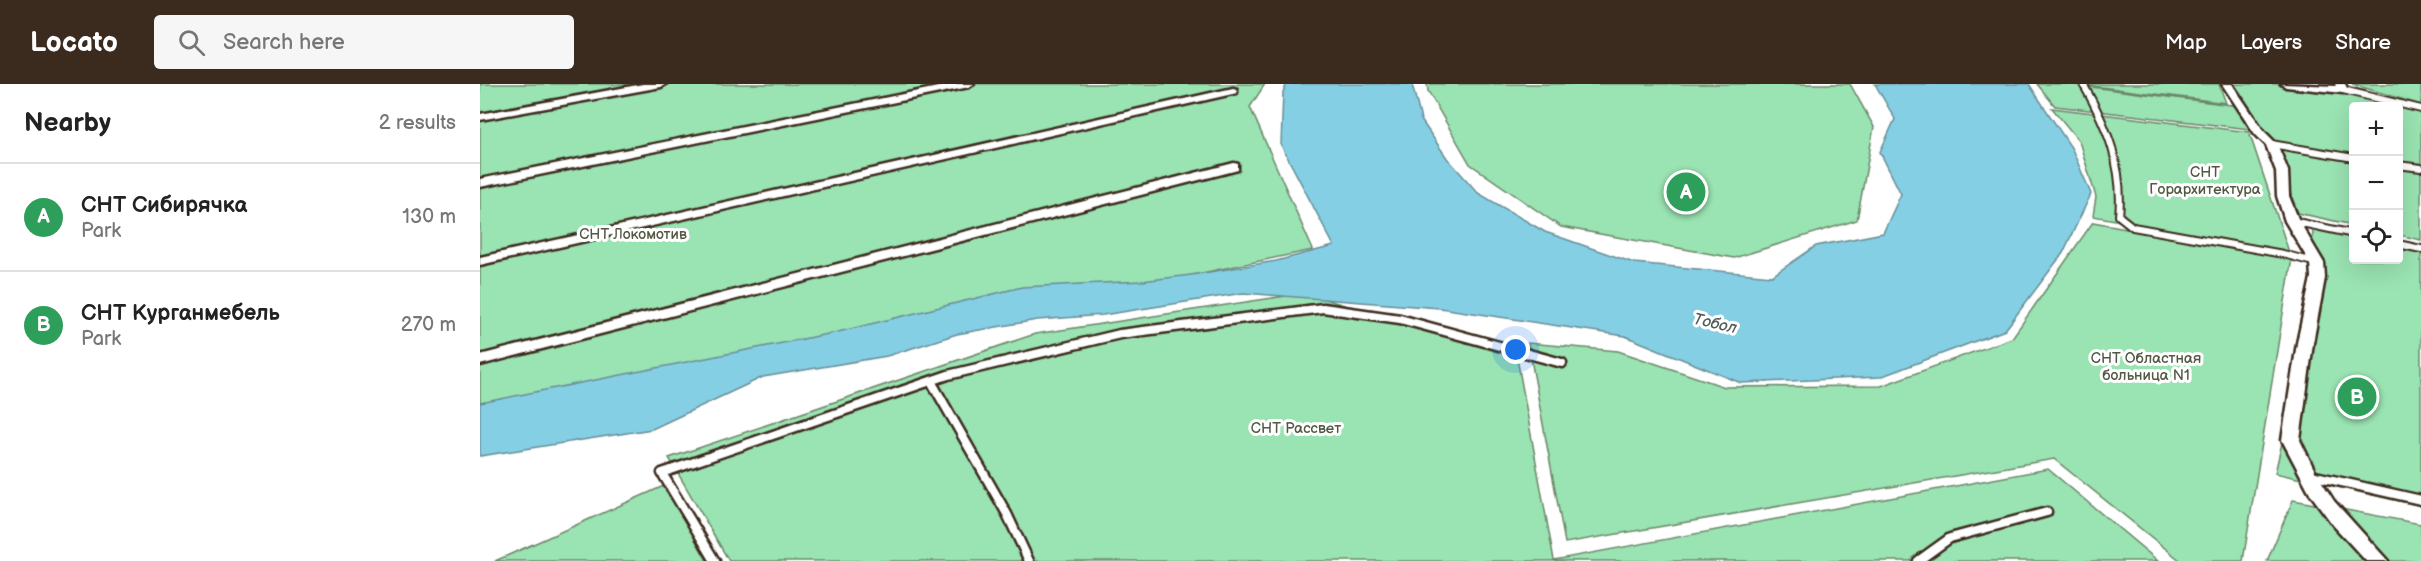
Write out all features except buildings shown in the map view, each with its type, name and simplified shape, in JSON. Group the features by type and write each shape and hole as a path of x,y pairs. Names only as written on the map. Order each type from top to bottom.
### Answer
{"street":[{"path":"480,117 661,84"},
{"path":"480,183 969,84"},
{"path":"2227,84 2259,132 2271,144 2282,171 2283,195 2292,221 2317,263 2318,278 2305,343 2291,440 2297,455 2328,508 2378,561"},
{"path":"2286,84 2341,87"},
{"path":"480,261 1233,91"},
{"path":"480,360 1234,167"}],"lane":[{"path":"2083,84 2117,156 2121,184 2119,216 2125,223 2133,227 2283,254 2317,263"},
{"path":"2341,87 2421,109"},
{"path":"2271,144 2349,157"},
{"path":"2403,166 2421,168"},
{"path":"2292,221 2349,233"},
{"path":"2403,245 2421,249"},
{"path":"716,561 663,473 960,372 1120,334 1323,308 1400,319 1562,363"},
{"path":"931,381 1007,514 1029,561"},
{"path":"2309,475 2421,500"},
{"path":"1918,561 1950,538 2047,512"}],"green space":[{"name":"СНТ Локомотив","path":"480,84 1265,84 1250,107 1313,250 704,376 480,403"},
{"path":"1427,84 1850,84 1874,127 1857,220 1734,258 1561,227 1470,164 1428,91"},
{"path":"2037,84 2068,84 2247,107 2232,84 2341,84 2421,106 2421,240 2403,236 2403,102 2349,102 2349,224 2298,213 2266,131 2055,106"},
{"path":"2077,84 2219,84 2226,103"},
{"path":"2352,84 2421,84 2421,105"},
{"name":"СНТ Горархитектура","path":"2052,108 2249,132 2289,252 2093,216 2096,197 2079,141"},
{"name":"СНТ Областная больница N1","path":"2093,222 2292,258 2243,561 2181,561 2054,459 1565,543 1528,343 1618,351 1725,387 1881,386 2012,338"},
{"path":"2313,227 2349,235 2349,264 2403,264 2403,247 2421,251 2421,506 2275,473 2310,321"},
{"name":"СНТ Рассвет","path":"1305,293 1517,358 1554,560 2048,469 2158,561 729,561 669,458 1035,334"},
{"path":"666,485 707,561 495,561"},
{"path":"2293,500 2421,524 2421,561 2267,561"}],"water":[{"name":"Тобол","path":"1287,84 1412,84 1421,120 1447,158 1478,193 1545,232 1634,263 1772,276 1816,246 1883,233 1901,194 1880,152 1895,119 1875,84 2029,84 2072,149 2091,194 2063,253 2005,330 1880,377 1741,383 1625,336 1440,308 1243,293 1103,315 1037,320 957,334 887,356 763,377 652,429 480,456 480,403 838,332 1022,287 1142,281 1191,275 1276,261 1334,246 1281,145 1283,92"}],"place":[{"name":"СНТ Сибирячка","path":"1686,192"},
{"name":"СНТ Курганмебель","path":"2357,397"}]}
